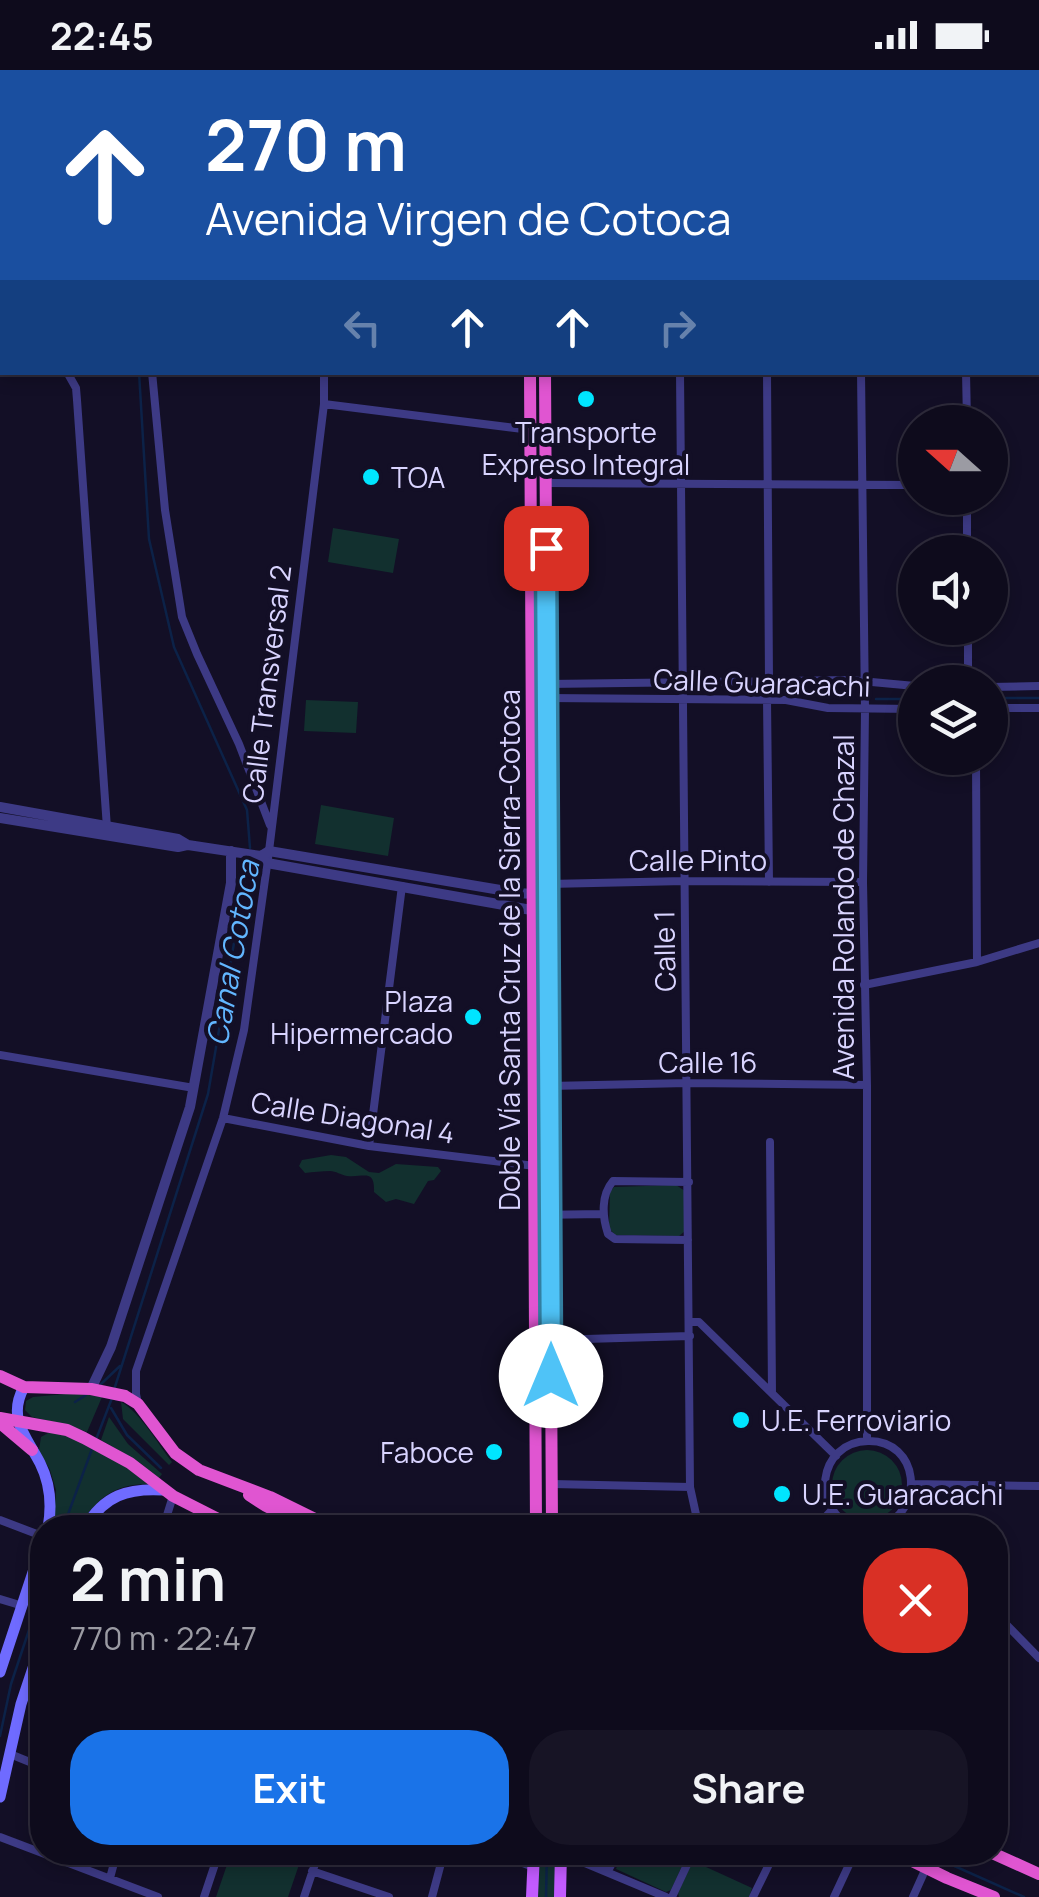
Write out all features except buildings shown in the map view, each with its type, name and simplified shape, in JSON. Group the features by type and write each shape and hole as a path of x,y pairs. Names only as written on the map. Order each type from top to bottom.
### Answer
{"highway":[{"name":"Doble Vía Santa Cruz de la Sierra-Cotoca","path":"530,375 541,889 534,1166 536,1515"},
{"name":"Doble Vía Santa Cruz de la Sierra-Cotoca","path":"541,889 547,691 545,375"},
{"name":"Doble Vía Santa Cruz de la Sierra-Cotoca","path":"541,911 549,1086 552,1515"},
{"path":"0,1376 24,1387 98,1390 132,1400 175,1452 199,1470 306,1515"},
{"path":"0,1420 67,1430 130,1462 168,1493 214,1515"},
{"path":"0,1420 32,1450"},
{"path":"234,1485 284,1515"},
{"path":"1008,1860 1038,1873"},
{"path":"920,1865 994,1897"}],"main road":[{"path":"24,1387 16,1408 18,1420 50,1492 49,1515"},
{"path":"95,1515 120,1494 141,1489 168,1493"},
{"path":"1,1668 30,1584"},
{"path":"0,1796 4,1752 30,1678"},
{"path":"532,1897 534,1865"},
{"path":"560,1897 561,1865"}],"street":[{"path":"69,375 76,388 107,832"},
{"path":"152,375 165,510 182,617 234,732 271,829"},
{"name":"Calle Transversal 2","path":"132,1400 136,1394 136,1371 223,1118 244,1030 324,404 324,375"},
{"name":"Calle 1","path":"680,375 690,1486 696,1515"},
{"path":"768,375 769,681"},
{"name":"Avenida Rolando de Chazal","path":"861,375 867,1441"},
{"path":"966,375 966,405"},
{"path":"324,404 530,430"},
{"path":"546,483 898,485"},
{"name":"Calle Guaracachi","path":"547,691 684,682 898,685"},
{"path":"1008,687 1039,686"},
{"name":"Calle Guaracachi","path":"547,691 684,699 767,699 828,708 898,709"},
{"path":"767,699 768,882"},
{"path":"1008,708 1039,708"},
{"path":"976,775 977,962"},
{"path":"0,808 30,819"},
{"path":"0,818 178,839 188,845 264,856 541,889"},
{"path":"98,1390 190,1107 236,852"},
{"path":"264,856 541,911"},
{"name":"Calle Pinto","path":"541,889 686,881 863,882"},
{"path":"369,1146 402,886"},
{"path":"864,985 977,962 1039,942"},
{"path":"0,1055 194,1088"},
{"name":"Calle 16","path":"549,1086 867,1085"},
{"name":"Calle Diagonal 4","path":"223,1118 369,1146 534,1166"},
{"path":"770,1142 772,1393"},
{"path":"688,1240 615,1239 608,1234 603,1214 608,1185 613,1181 689,1182"},
{"path":"535,1215 603,1214"},
{"path":"690,1322 698,1322 836,1456"},
{"path":"551,1340 690,1336"},
{"path":"836,1515 826,1496 828,1468 836,1456 855,1443 867,1441 878,1442 906,1462 912,1484 900,1515"},
{"path":"552,1484 690,1486"},
{"path":"912,1484 1039,1486"},
{"path":"165,1515 168,1493"},
{"path":"827,1515 832,1510"},
{"path":"0,1520 30,1531"},
{"path":"0,1600 23,1606"},
{"path":"1008,1627 1039,1658"},
{"path":"4,1752 30,1762"},
{"path":"0,1837 30,1848"},
{"path":"73,1865 158,1897"},
{"path":"110,1878 114,1865"},
{"path":"204,1897 215,1865"},
{"path":"304,1897 314,1865"},
{"path":"432,1897 441,1865"},
{"path":"592,1865 669,1897 686,1865"},
{"path":"608,1871 611,1865"},
{"path":"753,1897 768,1865"},
{"path":"834,1897 849,1865"},
{"path":"913,1897 926,1868"},
{"path":"312,1871 389,1897"}],"green space":[{"path":"333,528 399,539 393,573 328,562"},
{"path":"306,700 358,702 356,733 304,731"},
{"path":"321,805 394,818 388,856 315,844"},
{"path":"331,1155 346,1157 369,1172 379,1173 396,1164 438,1167 441,1171 428,1181 414,1204 396,1199 386,1202 374,1192 370,1177 330,1171 305,1173 299,1166 302,1160"},
{"path":"676,1185 685,1191 685,1231 679,1236 615,1235 609,1228 610,1192 614,1187"},
{"path":"76,1393 102,1397 87,1432 32,1417 25,1410 26,1401 33,1397"},
{"path":"121,1402 148,1429 172,1462 169,1465 123,1419"},
{"path":"109,1417 128,1444 162,1474 159,1478 101,1440"},
{"path":"58,1432 111,1456 148,1484 115,1490 87,1515 54,1515 56,1490 39,1450 41,1437"},
{"path":"854,1453 880,1453 899,1472 899,1498 883,1515 851,1515 835,1498 835,1472"},
{"path":"227,1865 299,1865 288,1897 216,1897"},
{"path":"538,1865 556,1865 556,1897 538,1897"},
{"path":"618,1865 682,1866 671,1890 666,1892 616,1869"},
{"path":"691,1865 702,1865 752,1888 749,1897 679,1897"}],"waterway":[{"name":"Canal Cotoca","path":"139,375 149,539 174,647 247,810 250,848"},
{"path":"1008,698 1039,698"},
{"path":"876,699 898,699"},
{"name":"Canal Cotoca","path":"114,1390 208,1094 249,856"},
{"path":"101,1384 120,1366"},
{"path":"75,1402 86,1395"},
{"name":"Canal Cotoca","path":"97,1437 112,1398"},
{"path":"111,1408 127,1435 161,1468"},
{"name":"Canal Cotoca","path":"68,1515 92,1449"},
{"name":"Canal Cotoca","path":"0,1736 11,1684 30,1627"},
{"path":"546,1897 547,1865"},
{"path":"952,1865 1024,1897"}],"place":[{"name":"Transporte Expreso Integral","path":"586,399"},
{"name":"TOA","path":"371,477"},
{"name":"Plaza Hipermercado","path":"473,1017"},
{"name":"U.E. Ferroviario","path":"741,1420"},
{"name":"Faboce","path":"494,1452"},
{"name":"U.E. Guaracachi","path":"782,1494"}],"route":[{"path":"546,548 551,1376"}]}
